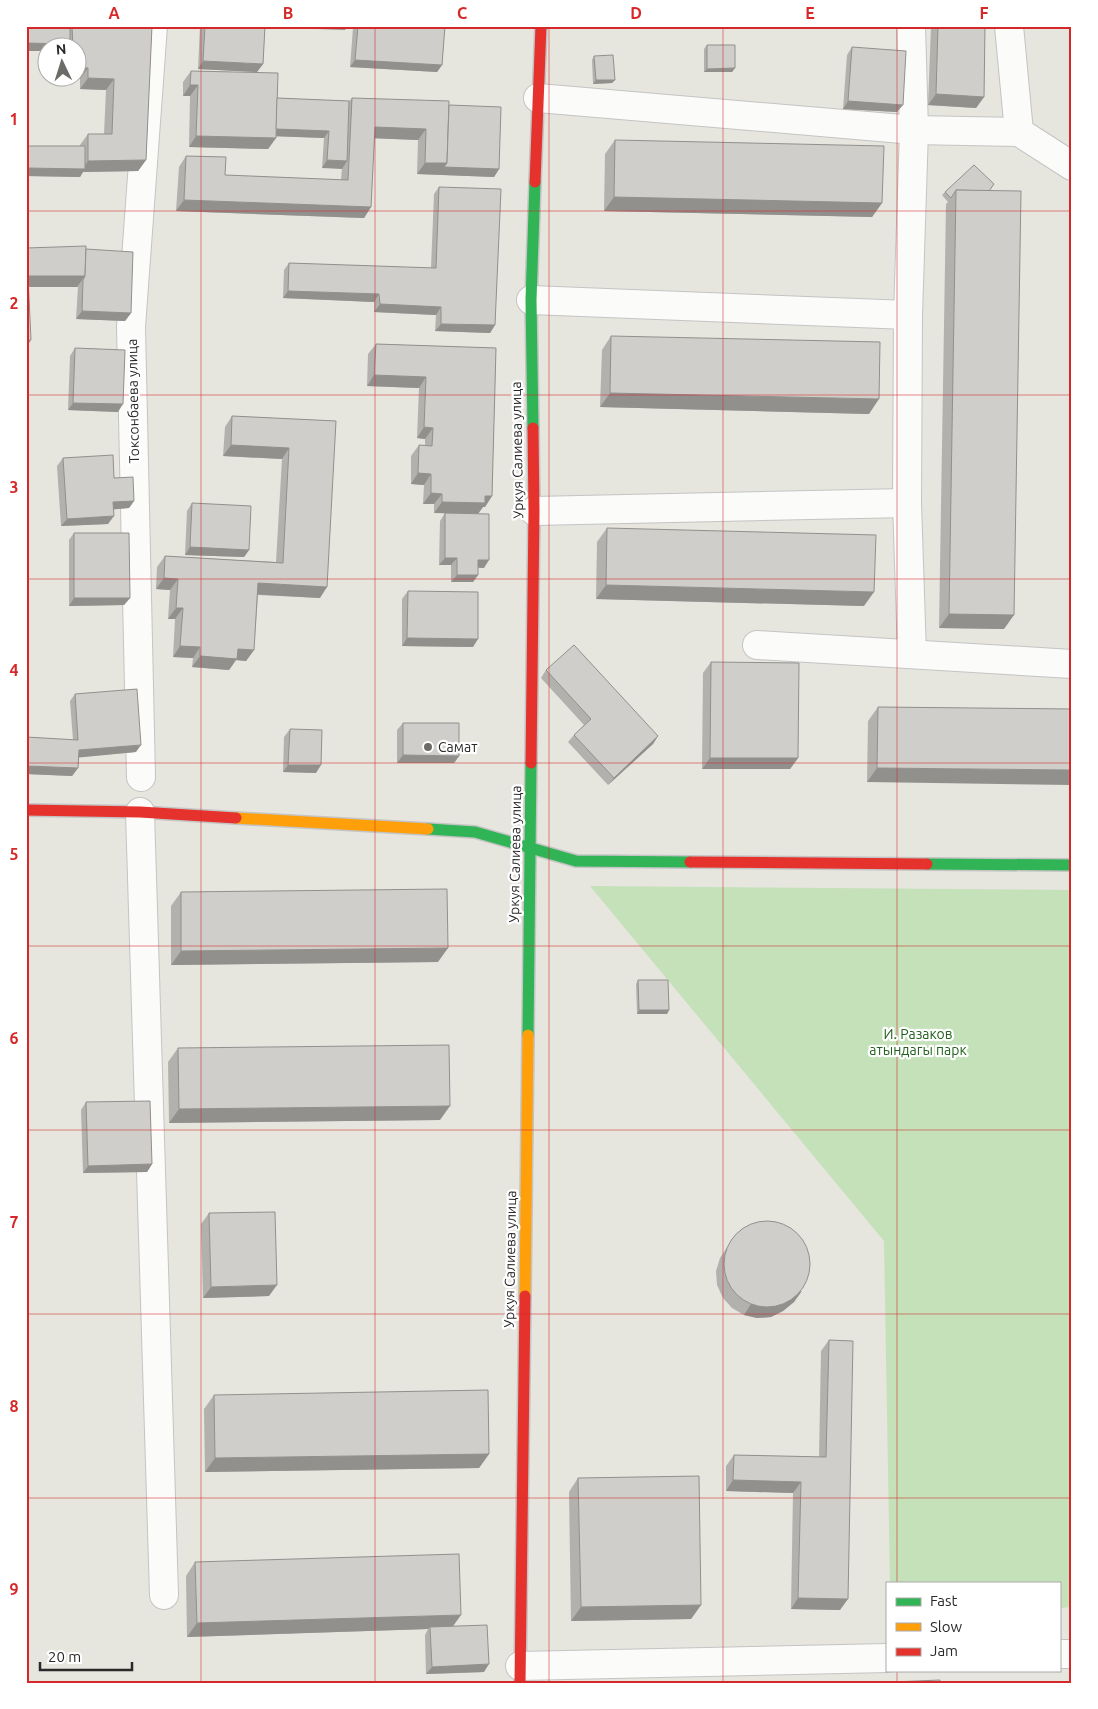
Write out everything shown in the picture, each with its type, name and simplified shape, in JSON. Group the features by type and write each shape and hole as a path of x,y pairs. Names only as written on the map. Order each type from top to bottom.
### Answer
{"street":[{"name":"Токсонбаева улица","path":"141,777 131,326 153,26"},
{"name":"Уркуя Салиева улица","path":"520,1674 534,511 531,300 541,26"},
{"path":"911,26 914,130 908,315 907,503 912,654"},
{"path":"1009,26 1019,132"},
{"path":"538,98 914,130 1019,132 1072,166"},
{"path":"531,300 908,315"},
{"path":"534,511 907,503"},
{"path":"757,645 1072,664"},
{"path":"26,810 140,812 476,832 530,850 576,861 1072,865"},
{"path":"140,812 164,1595"},
{"path":"520,1674 886,1658"}],"green space":[{"name":"И. Разаков атындагы парк","path":"590,886 1072,890 1072,1607 1060,1608 1060,1582 890,1582 884,1241"}],"building":[{"path":"26,26 70,26 70,38 38,38 38,43 26,43"},
{"path":"72,26 152,26 146,160 88,161 88,134 112,134 114,79 88,78 88,38 73,38"},
{"path":"205,26 265,26 263,64 203,61"},
{"path":"358,26 445,26 442,65 355,60"},
{"path":"938,26 985,26 984,97 936,94"},
{"path":"707,45 735,45 735,68 707,69"},
{"path":"852,47 906,51 903,105 848,101"},
{"path":"613,55 615,80 596,80 594,56"},
{"path":"191,71 278,73 276,138 196,136 198,85 190,85"},
{"path":"277,98 349,101 347,161 327,160 329,131 276,129"},
{"path":"352,98 449,101 447,163 425,163 426,129 375,127 371,207 184,200 186,156 226,157 225,175 348,180"},
{"path":"449,105 501,107 499,169 444,167 447,163"},
{"path":"615,140 884,146 882,203 614,197"},
{"path":"26,146 85,146 85,169 26,168"},
{"path":"974,165 994,184 989,191 956,190 951,198 945,192"},
{"path":"439,187 501,189 495,325 441,324 441,307 380,304 379,294 288,291 289,263 436,268"},
{"path":"956,190 1021,191 1014,615 949,614"},
{"path":"86,246 85,276 28,276 31,340 26,341 26,248"},
{"path":"86,249 133,252 131,313 82,311"},
{"path":"611,336 880,342 879,399 610,393"},
{"path":"376,344 496,348 492,496 485,496 485,503 442,502 442,494 431,493 431,474 418,473 419,445 432,446 433,428 424,427 426,377 374,375"},
{"path":"75,348 125,350 123,404 73,403"},
{"path":"232,416 336,421 327,587 258,583 254,650 238,649 237,659 200,656 200,647 180,646 183,608 176,608 178,579 164,578 165,556 283,563 289,448 231,445"},
{"path":"113,455 114,478 133,477 134,501 113,502 114,516 67,519 63,458"},
{"path":"192,503 251,506 249,550 190,547"},
{"path":"445,513 489,514 489,560 478,560 478,575 457,575 457,558 445,558"},
{"path":"607,528 876,535 874,592 606,585"},
{"path":"74,533 129,533 130,598 74,598"},
{"path":"408,591 478,592 478,639 407,638"},
{"path":"574,645 658,736 614,778 574,735 591,719 546,670"},
{"path":"711,662 799,663 798,758 710,758"},
{"path":"137,689 141,745 79,750 78,768 26,766 26,737 78,740 75,694"},
{"path":"878,707 1072,709 1072,770 877,768"},
{"path":"403,723 459,723 459,756 403,755"},
{"path":"290,729 322,730 321,765 288,765"},
{"path":"447,889 448,948 181,951 181,892"},
{"path":"26,912 28,912 26,969"},
{"path":"638,980 668,980 669,1010 639,1010"},
{"path":"449,1045 450,1106 179,1109 178,1048"},
{"path":"150,1101 152,1164 88,1166 86,1102"},
{"path":"275,1212 277,1285 211,1287 209,1213"},
{"path":"767,1221 783,1224 791,1228 803,1240 807,1248 810,1264 807,1280 803,1288 791,1300 783,1304 767,1307 751,1304 743,1300 731,1288 727,1280 724,1264 727,1248 731,1240 743,1228 751,1224"},
{"path":"829,1340 853,1341 848,1599 798,1598 801,1482 733,1480 734,1455 826,1457"},
{"path":"488,1390 489,1454 215,1458 214,1395"},
{"path":"699,1476 701,1605 581,1607 578,1478"},
{"path":"459,1554 461,1615 197,1623 195,1562"},
{"path":"487,1625 489,1664 432,1667 430,1627"},
{"path":"940,1680 940,1683 892,1683 892,1682"}],"traffic: fast":[{"path":"533,428 531,300 535,182"},
{"path":"528,1035 531,763"},
{"path":"428,829 475,832 576,861 690,862"},
{"path":"927,864 1072,865"}],"traffic: slow":[{"path":"236,818 428,829"},
{"path":"525,1296 528,1035"}],"traffic: jam":[{"path":"535,182 541,26"},
{"path":"531,763 533,428"},
{"path":"26,810 140,812 236,818"},
{"path":"690,862 927,864"},
{"path":"520,1683 525,1296"}],"place":[{"name":"Самат","path":"428,747"}]}
